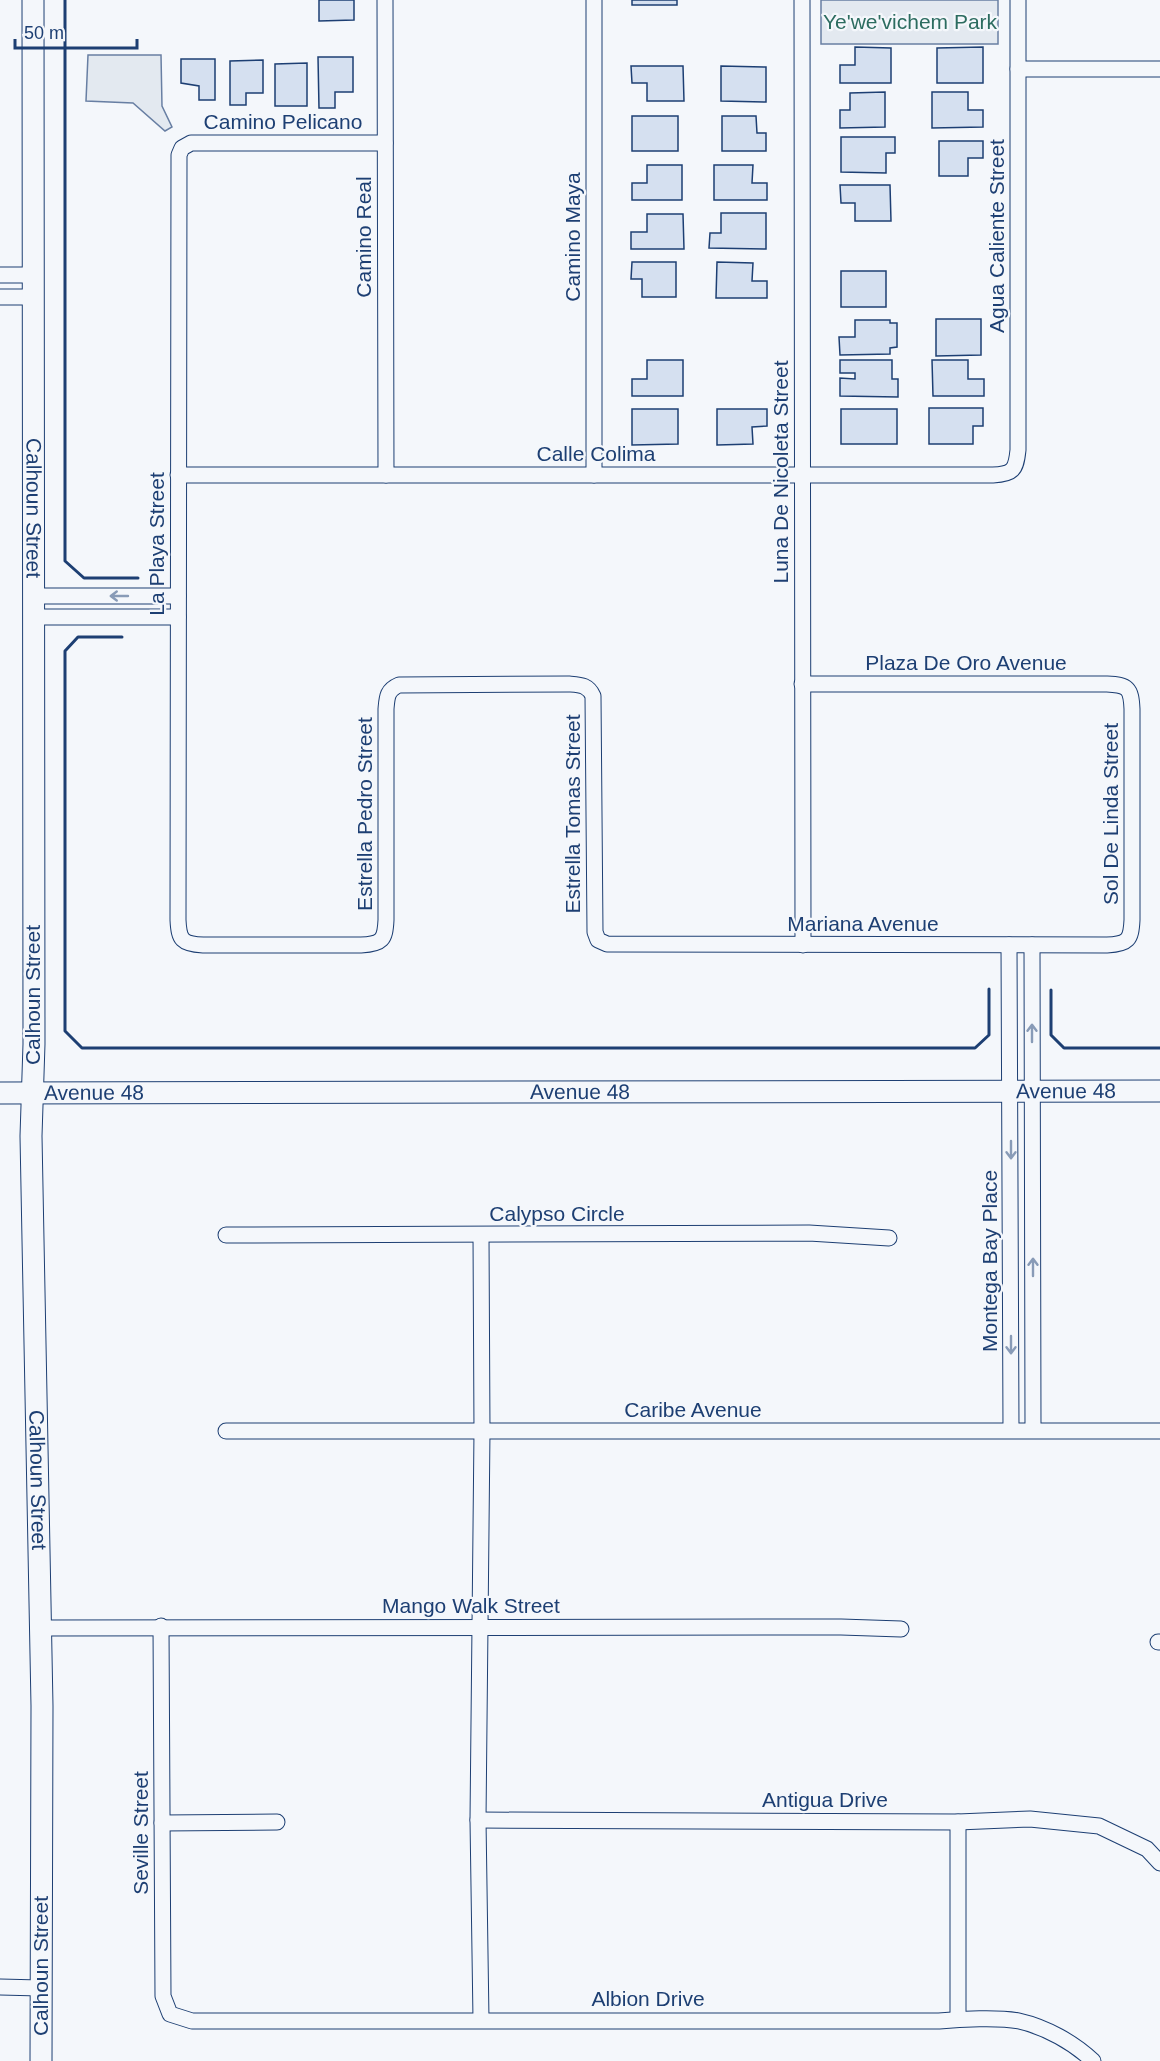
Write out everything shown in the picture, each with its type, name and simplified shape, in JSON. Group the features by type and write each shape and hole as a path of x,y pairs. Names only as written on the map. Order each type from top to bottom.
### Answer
{"street":[{"name":"Calhoun Street","path":"33,0 31,1147 40,1628 41,2061"},
{"name":"Camino Real","path":"385,0 386,475"},
{"name":"Camino Maya","path":"594,0 594,475"},
{"name":"Luna De Nicoleta Street","path":"802,0 803,945"},
{"name":"Agua Caliente Street","path":"1013,470 1017,462 1017,0"},
{"path":"1017,69 1160,69"},
{"name":"Camino Pelicano","path":"182,148 190,144 202,143 385,143"},
{"name":"La Playa Street","path":"182,148 178,155 178,932 182,940 190,944 202,945 361,945 373,944 382,940"},
{"path":"0,275 33,275"},
{"path":"0,297 33,297"},
{"name":"Calle Colima","path":"178,475 993,475 1005,474 1013,470"},
{"path":"33,607 178,596"},
{"path":"33,607 178,617"},
{"name":"Estrella Tomas Street","path":"390,689 399,684 581,684 589,689 593,696 594,709 594,932 598,940"},
{"name":"Plaza De Oro Avenue","path":"802,684 1119,684 1128,688"},
{"name":"Sol De Linda Street","path":"1128,688 1132,696 1132,920 1128,940"},
{"name":"Estrella Pedro Street","path":"382,940 386,920 386,709 390,689"},
{"name":"Mariana Avenue","path":"598,940 607,944 619,945 1032,945 1119,944 1128,940"},
{"name":"Montega Bay Place","path":"1009,945 1011,1430"},
{"name":"Montega Bay Place","path":"1032,945 1033,1430"},
{"name":"Avenue 48","path":"0,1093 1160,1091"},
{"name":"Calypso Circle","path":"226,1235 809,1233 889,1238"},
{"path":"481,1235 482,1431 478,1820 481,2020"},
{"name":"Caribe Avenue","path":"226,1431 1160,1431"},
{"name":"Mango Walk Street","path":"40,1628 161,1626 901,1629"},
{"name":"Seville Street","path":"161,1626 163,1996 170,2014 192,2021"},
{"name":"Antigua Drive","path":"478,1820 958,1822 1030,1819 1099,1826 1147,1850 1160,1863"},
{"path":"162,1823 277,1822"},
{"path":"958,1822 958,2019"},
{"path":"0,1987 40,1988"},
{"name":"Albion Drive","path":"192,2021 939,2021 958,2019 1019,2021 1056,2034 1080,2048 1093,2061"}],"green space":[{"name":"Ye'we'vichem Park","path":"821,0 998,0 998,44 821,44"},
{"path":"88,55 161,55 162,106 172,127 165,131 133,103 86,101"}],"building":[{"path":"319,0 354,0 354,20 319,21"},
{"path":"632,0 677,0 677,5 632,5"},
{"path":"855,47 891,48 891,83 840,83 840,65 855,65"},
{"path":"983,47 983,83 937,83 937,48"},
{"path":"318,57 353,57 353,92 335,92 335,108 319,108"},
{"path":"181,59 215,59 215,100 199,100 199,86 181,83"},
{"path":"263,60 263,93 246,93 246,105 230,105 230,61"},
{"path":"307,63 307,106 275,106 275,64"},
{"path":"631,66 683,66 684,101 647,101 647,83 632,83"},
{"path":"721,66 766,67 766,102 721,101"},
{"path":"885,92 885,127 840,128 840,110 850,110 850,93"},
{"path":"932,92 968,92 968,110 983,110 983,127 932,128"},
{"path":"632,116 678,116 678,151 632,151"},
{"path":"722,116 756,116 757,133 766,133 766,151 722,151"},
{"path":"841,137 895,137 895,153 886,153 886,173 841,172"},
{"path":"939,141 983,141 983,158 968,158 968,176 939,176"},
{"path":"647,165 682,165 682,200 632,200 632,183 647,183"},
{"path":"714,165 753,165 752,183 767,183 767,200 714,200"},
{"path":"840,185 890,185 891,221 855,221 855,203 841,203"},
{"path":"721,213 766,213 766,249 709,248 710,233 721,233"},
{"path":"647,214 683,214 684,249 631,249 631,232 647,232"},
{"path":"632,262 676,262 676,297 642,297 642,279 631,279"},
{"path":"717,262 753,263 752,281 767,281 767,298 716,298"},
{"path":"841,271 886,271 886,307 841,307"},
{"path":"936,319 981,319 981,355 936,356"},
{"path":"855,320 890,320 890,323 897,323 897,347 890,348 890,354 840,355 839,337 855,337"},
{"path":"647,360 683,360 683,396 632,396 632,379 647,379"},
{"path":"840,360 892,360 892,379 898,379 898,397 840,396 840,378 855,379 855,373 840,373"},
{"path":"932,360 968,360 968,379 984,379 984,396 933,396"},
{"path":"929,408 983,408 983,426 973,426 973,444 929,444"},
{"path":"632,409 678,409 678,444 632,445"},
{"path":"717,409 767,409 767,426 752,427 753,444 717,445"},
{"path":"841,409 897,409 897,444 841,444"}],"wall":[{"path":"65,0 65,561 84,578 138,578"},
{"path":"122,637 78,637 65,651 65,1031 82,1048 975,1048 989,1035 989,989"},
{"path":"1051,990 1051,1035 1064,1048 1160,1048"}]}
